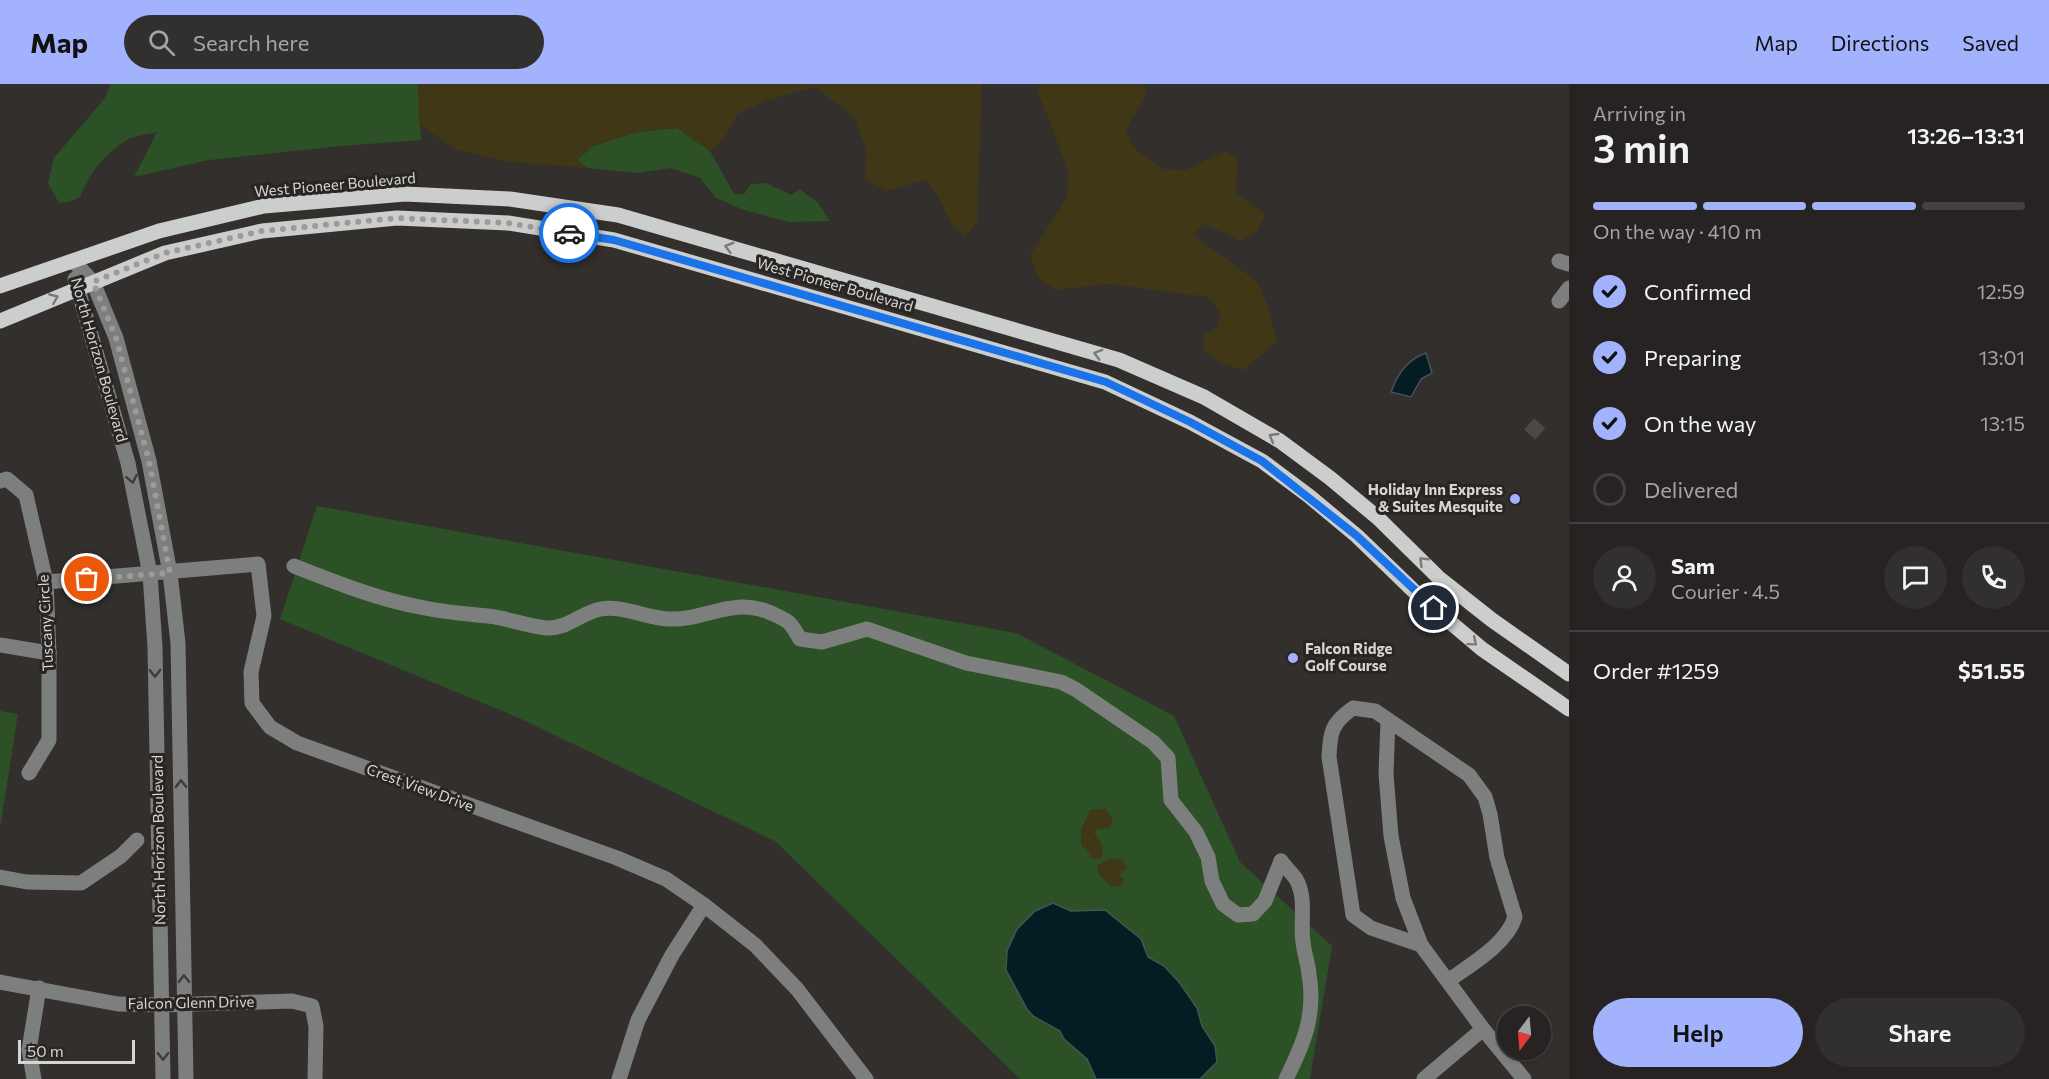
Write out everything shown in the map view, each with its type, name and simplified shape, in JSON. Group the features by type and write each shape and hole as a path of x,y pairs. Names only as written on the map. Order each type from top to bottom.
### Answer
{"main road":[{"name":"West Pioneer Boulevard","path":"0,286 159,231 264,206 405,194 510,199 618,215 1119,360 1204,397 1280,441 1330,478 1378,518 1440,579 1492,621 1569,674"},
{"name":"West Pioneer Boulevard","path":"0,321 165,253 262,231 397,218 508,223 614,240 1106,382 1190,422 1262,461 1357,536 1418,595 1482,649 1569,709"}],"street":[{"name":"North Horizon Boulevard","path":"73,261 93,282 116,338 149,461 170,573 178,643 186,1079"},
{"name":"North Horizon Boulevard","path":"73,261 77,289 128,463 150,574 155,647 163,1079"},
{"path":"1560,301 1569,288"},
{"name":"Tuscany Circle","path":"3,480 26,495 46,582 49,740 29,773"},
{"name":"Crest View Drive","path":"46,582 258,564 264,616 251,672 252,704 270,727 297,743 617,858 666,879 704,904 756,945 797,988 866,1079"},
{"path":"294,566 338,583 412,606 511,620 542,627 555,628 566,625 598,609 610,607 650,617 671,619 686,618 733,607 758,607 789,620 800,639 822,642 867,629 966,663 1060,682 1075,689 1153,742 1168,758 1172,800 1196,832 1208,857 1212,881 1222,904 1238,915 1253,914 1265,901 1281,861 1296,880 1302,905 1302,940 1310,974 1312,999 1303,1044 1286,1079"},
{"path":"0,645 49,653"},
{"path":"1421,945 1371,928 1353,915 1329,757 1330,734 1339,718 1353,708 1375,711 1469,775 1485,797 1497,858 1515,917 1503,939 1448,981"},
{"path":"1388,720 1386,774 1391,836 1403,898 1421,945 1483,1029 1524,1079"},
{"path":"0,877 27,882 81,883 122,856 136,840"},
{"path":"619,1079 638,1020 672,955 704,904"},
{"name":"Falcon Glenn Drive","path":"0,982 118,1004 292,1001 312,1006 315,1026 315,1079"},
{"path":"34,1079 29,1050 39,988"},
{"path":"1424,1079 1483,1029"}],"green space":[{"path":"111,84 418,84 421,140 209,160 134,177 157,132 135,136 120,144 99,164 80,197 59,203 48,183 54,158 105,98"},
{"path":"677,128 710,151 734,194 744,194 751,184 766,183 791,195 800,189 818,203 830,221 789,222 744,210 716,198 700,178 671,168 637,173 588,168 577,160 593,146 637,132"},
{"path":"317,506 1016,633 1174,716 1240,862 1332,946 1310,1079 1020,1079 775,841 519,718 280,619"},
{"path":"0,711 18,714 0,828"}],"sand":[{"path":"418,84 982,84 977,222 965,237 952,226 938,196 926,180 887,191 865,179 866,150 854,117 815,87 769,100 737,114 724,139 710,151 677,128 637,132 593,146 577,160 588,168 508,162 454,149 419,124"},
{"path":"1040,84 1144,84 1147,91 1126,130 1134,148 1163,169 1185,170 1225,152 1238,158 1236,194 1266,214 1257,232 1241,241 1204,224 1193,235 1258,282 1268,307 1277,341 1244,370 1220,363 1204,352 1203,336 1218,326 1220,312 1208,297 1107,284 1055,290 1038,278 1030,255 1066,199 1069,173 1037,89"},
{"path":"1105,808 1113,819 1110,828 1094,832 1102,844 1103,851 1101,858 1094,859 1081,845 1081,830 1090,810"},
{"path":"1110,858 1121,860 1127,866 1126,870 1119,874 1124,880 1123,884 1115,887 1109,885 1099,875 1097,866"}],"water":[{"path":"1426,353 1432,373 1421,379 1411,397 1391,392 1404,368 1414,359"},
{"path":"1053,903 1071,911 1105,910 1141,939 1148,957 1164,966 1179,982 1197,1008 1202,1026 1215,1046 1217,1062 1200,1079 1096,1079 1087,1059 1064,1039 1060,1031 1033,1016 1027,1009 1006,970 1007,951 1017,929 1035,911"}],"tunnel":[{"path":"1529,424 1545,438"}],"way so far":[{"path":"87,579 170,573 149,461 116,338 93,282 165,253 262,231 397,218 508,223 569,233"}],"place":[{"name":"Holiday Inn Express & Suites Mesquite","path":"1515,499"},
{"name":"Falcon Ridge Golf Course","path":"1293,658"}],"route":[{"path":"569,233 614,240 1106,382 1190,422 1262,461 1357,536 1434,608"}]}
